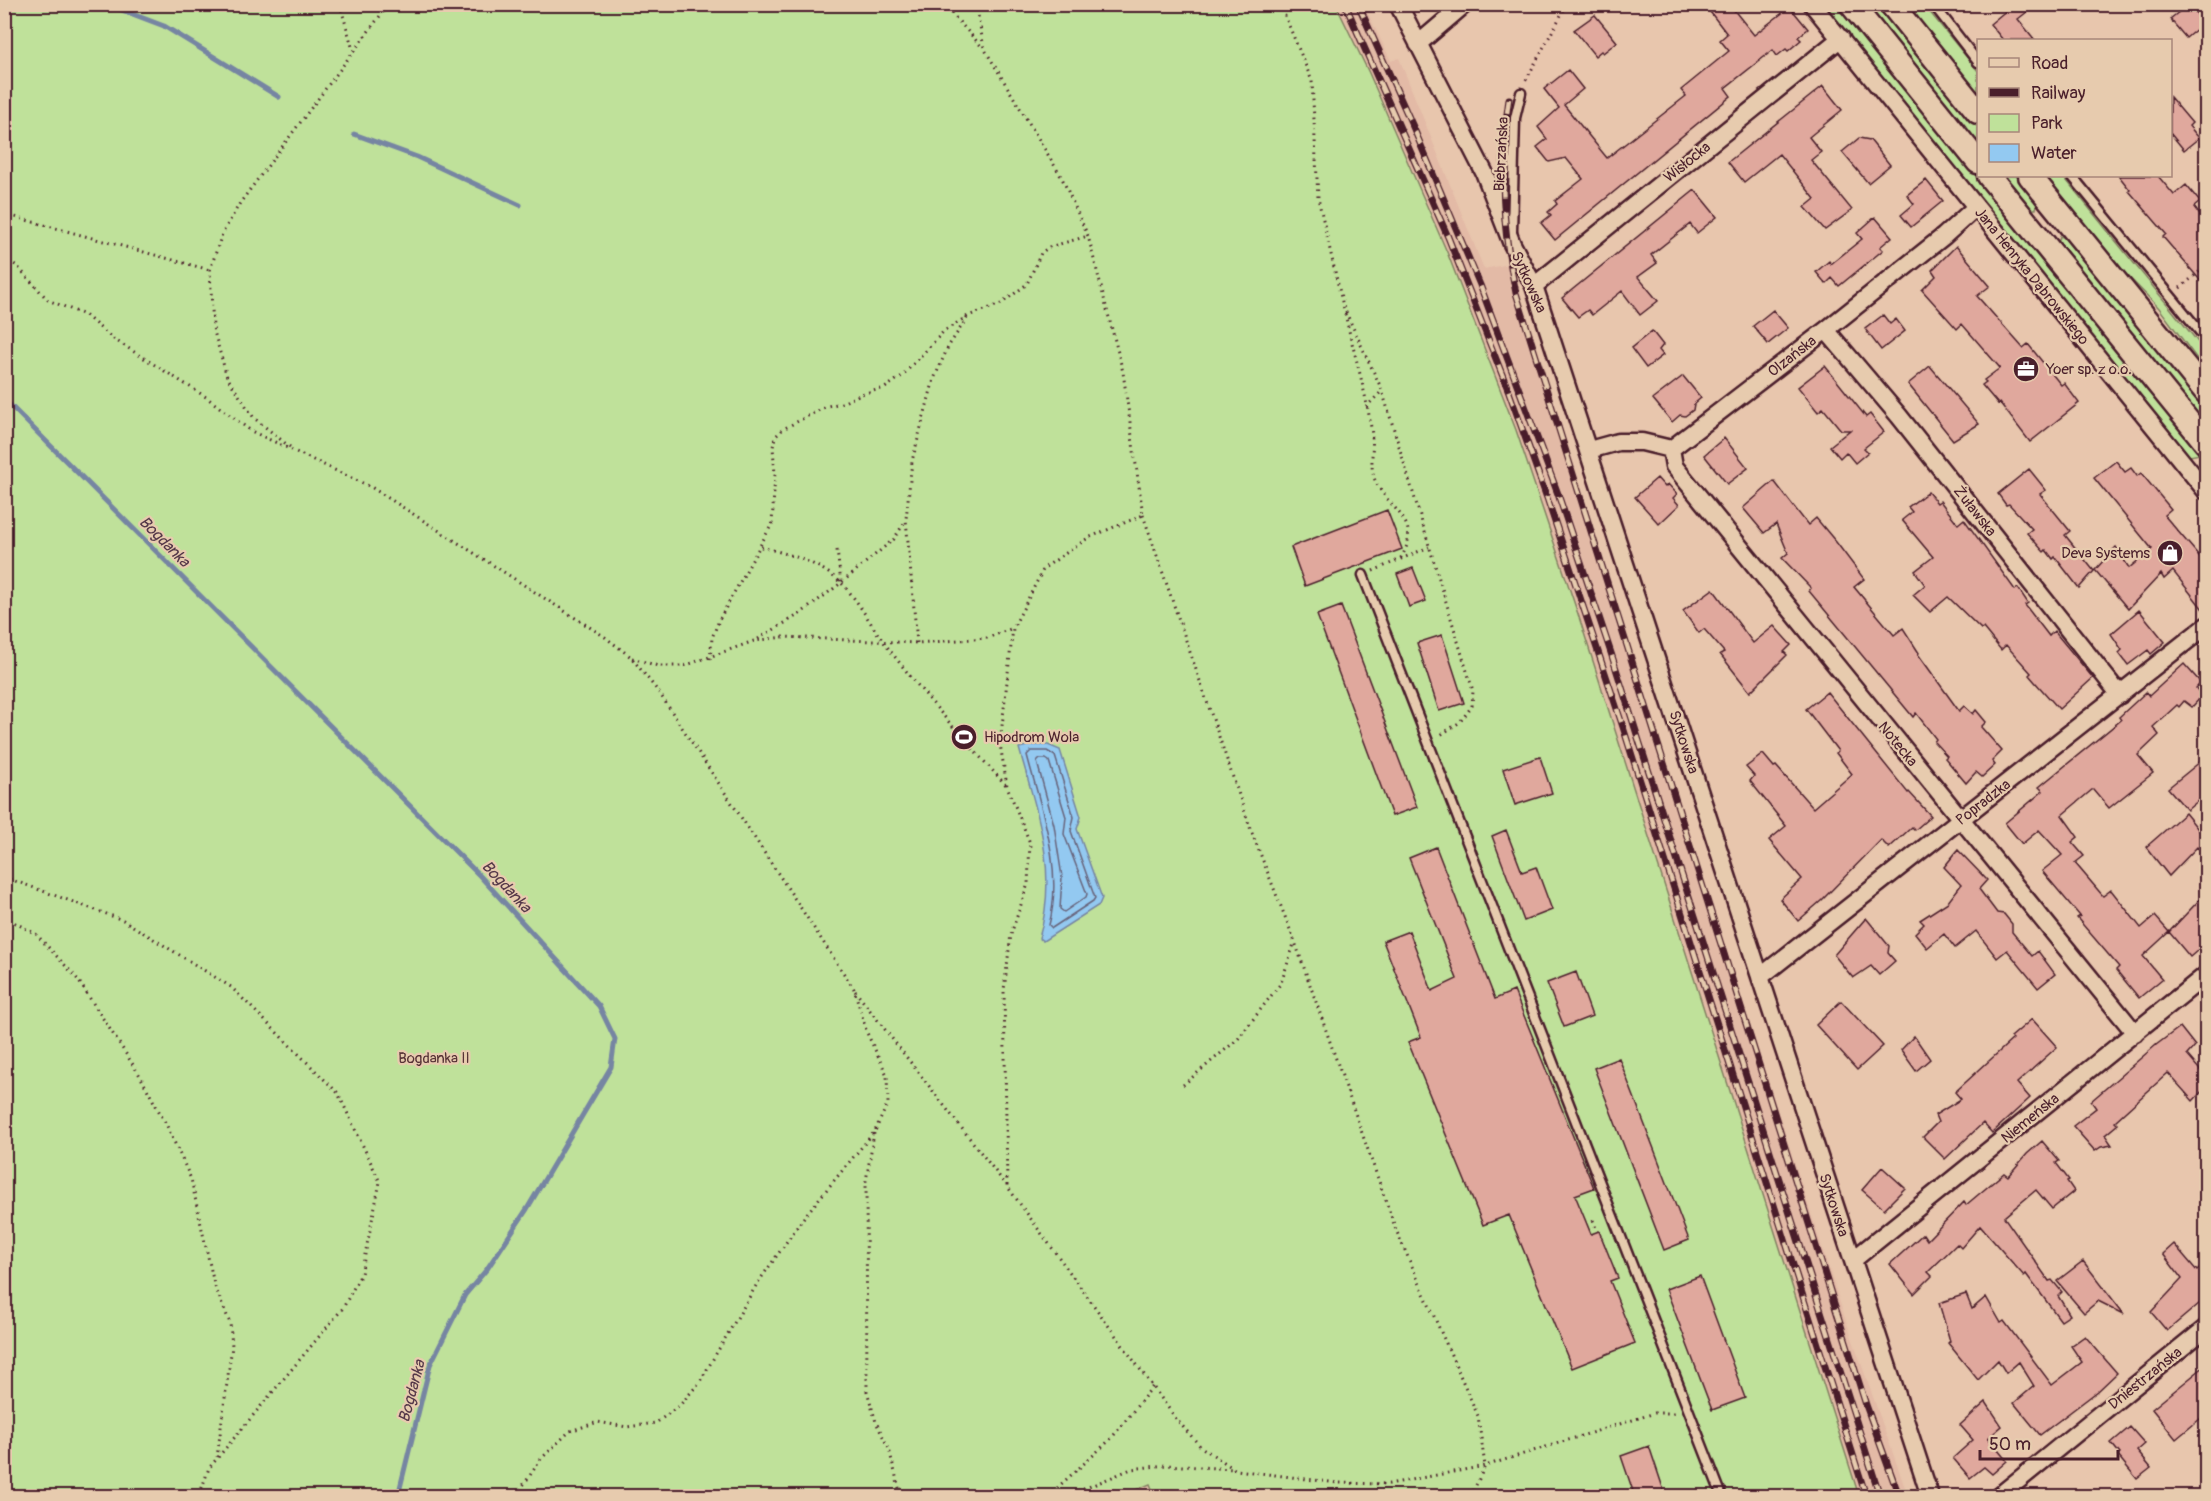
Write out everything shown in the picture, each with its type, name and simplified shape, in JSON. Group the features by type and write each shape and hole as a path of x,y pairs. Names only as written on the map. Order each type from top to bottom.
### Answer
{"main road":[{"path":"1851,4 1977,161"},
{"path":"1891,4 1977,111"},
{"name":"Jana Henryka Dąbrowskiego","path":"1990,177 2206,443"},
{"path":"2031,177 2206,392"}],"street":[{"name":"Sytkowska","path":"1398,4 1484,172 1512,244 1534,286 1930,1497"},
{"path":"1419,44 1465,4"},
{"name":"Jana Henryka Dąbrowskiego","path":"1812,4 2206,491"},
{"name":"Wisłocka","path":"1534,286 1841,38"},
{"name":"Olzańska","path":"1671,449 1826,330 1944,236 1976,207"},
{"name":"Żuławska","path":"1826,330 1899,416 2121,695"},
{"path":"1589,450 1618,442 1642,442 1671,449"},
{"name":"Notecka","path":"1671,449 1674,466 2135,1033"},
{"name":"Popradzka","path":"1760,978 2206,626"},
{"name":"Niemeńska","path":"1852,1260 2206,975"},
{"name":"Dniestrzańska","path":"1999,1497 2206,1328"}],"lane":[{"path":"1933,4 1977,61"},
{"name":"Biebrzańska","path":"1512,244 1515,118 1521,93"},
{"path":"2073,177 2206,339"},
{"path":"1363,575 1722,1497"}],"path":[{"path":"340,4 353,50"},
{"path":"293,450 254,418 227,377 213,328 210,270 222,234 240,203 389,4"},
{"path":"943,4 984,48 1062,178 1088,236 1123,372 1143,515 1252,833 1295,942 1396,1230 1479,1416 1485,1466 1471,1497"},
{"path":"978,4 984,48"},
{"path":"1280,4 1312,81 1318,198 1372,436 1375,480 1402,516 1408,531 1408,546 1400,559"},
{"path":"1521,93 1527,77 1567,4"},
{"path":"4,214 210,270"},
{"path":"710,658 712,638 719,620 772,524 775,437 783,429 827,406 885,388 902,376 939,336 968,316 1001,304 1027,284 1041,253 1048,247 1088,236"},
{"path":"4,258 17,266 48,300 85,315 112,338 206,397 251,431 371,487 595,631 631,657 660,694 854,989 1007,1186 1153,1386 1201,1447 1236,1470"},
{"path":"2171,296 2206,266"},
{"path":"1343,306 1382,390 1473,691 1472,706 1460,722 1428,742"},
{"path":"917,643 906,519 912,461 934,379 948,347 968,316"},
{"path":"1366,407 1382,390"},
{"path":"1007,1186 1004,990 1011,934 1028,884 1030,843 1007,786 1000,744 1013,628 1044,568 1088,538 1143,515"},
{"path":"631,657 658,666 684,666 754,641 800,614 841,583 894,539 906,519"},
{"path":"761,547 815,564 841,583 943,717 1007,786"},
{"path":"1363,575 1429,547"},
{"path":"837,550 841,583"},
{"path":"754,641 783,637 917,643 987,638 1013,628"},
{"path":"4,877 123,920 231,987 338,1094 380,1182 361,1274 344,1308 208,1468 199,1497"},
{"path":"4,917 36,934 76,977 139,1074 167,1126 191,1179 214,1284 230,1323 232,1346 217,1459"},
{"path":"1183,1085 1238,1039 1281,983 1295,942"},
{"path":"516,1497 541,1459 570,1431 598,1422 627,1427 656,1423 680,1405 699,1383 758,1284 804,1217 875,1131 888,1103 887,1075 867,1033 854,989"},
{"path":"875,1131 866,1181 867,1391 876,1422 890,1449 902,1497"},
{"path":"1593,1220 1598,1231"},
{"path":"1048,1497 1110,1440 1153,1386"},
{"path":"1067,1497 1131,1469 1166,1465 1236,1470 1338,1483 1389,1484 1485,1466 1655,1413 1688,1413"}],"shaded area":[{"path":"1336,5 1364,5 1391,61 1399,58 1484,269 1514,263 1527,327 1673,787 1844,1315 1908,1496 1859,1496 1578,614 1516,430 1447,252 1391,121"}],"green space":[{"name":"Hipodrom Wola","path":"5,5 1336,5 1369,73 1447,252 1516,430 1578,614 1859,1496 1155,1496 1150,1484 1121,1496 5,1496"},
{"path":"1819,5 1839,5 2206,457 2206,463 2200,454 2184,457"},
{"path":"1864,5 1878,5 1977,127 1977,144"},
{"path":"1904,5 1924,5 1977,70 1977,95"},
{"path":"2004,177 2018,177 2037,200 2036,209 2031,209"},
{"path":"2045,177 2064,177 2206,352 2206,371 2159,308 2119,267"},
{"path":"2060,236 2069,239 2206,409 2206,426 2058,244"}],"water":[{"path":"1048,745 1060,750 1081,817 1077,829 1102,898 1099,905 1043,941 1039,938 1045,913 1046,866 1039,819 1019,748"}],"building":[{"path":"1704,4 1729,4 1754,35 1790,7 1808,29 1798,37 1801,40 1788,51 1786,49 1777,56 1773,50 1725,88 1731,96 1555,240 1541,223 1551,215 1548,212 1557,204 1555,201 1583,179 1566,158 1549,162 1537,147 1547,139 1538,127 1559,108 1544,89 1568,70 1583,89 1564,105 1607,158 1686,96 1681,90 1729,51 1720,40 1727,34"},
{"path":"2014,4 2037,4 2018,19 2034,39 2002,39 1990,24"},
{"path":"2189,4 2204,23 2186,38 2170,19"},
{"path":"1595,15 1617,42 1595,56 1574,30"},
{"path":"1823,86 1842,110 1809,137 1821,152 1811,160 1852,210 1825,230 1805,207 1815,199 1779,154 1744,182 1728,162"},
{"path":"2172,99 2192,123 2189,126 2199,138 2184,150 2172,135"},
{"path":"1859,138 1870,140 1890,165 1868,183 1842,152"},
{"path":"2120,177 2159,177 2174,195 2186,185 2200,202 2194,207 2206,223 2206,287 2163,237 2166,234"},
{"path":"1926,180 1943,201 1911,227 1901,215 1914,204 1907,195"},
{"path":"1695,190 1717,217 1697,233 1690,224 1651,255 1657,263 1638,277 1658,301 1640,315 1622,291 1592,315 1588,310 1578,317 1562,298"},
{"path":"1875,217 1892,237 1880,247 1883,250 1839,286 1832,278 1826,284 1816,272 1829,261 1831,264 1862,239 1857,233"},
{"path":"1956,246 1990,286 1977,296 2023,348 2028,344 2061,385 2064,383 2079,403 2030,442 2000,403 1998,404 1982,385 1986,382 1984,380 2000,368 1962,324 1957,329 1922,290 1936,276 1932,270"},
{"path":"1773,310 1788,328 1768,344 1753,326"},
{"path":"1883,315 1890,324 1896,319 1905,331 1881,350 1865,329"},
{"path":"1652,331 1663,345 1659,350 1663,355 1646,368 1631,348"},
{"path":"1825,366 1866,417 1870,414 1884,432 1864,448 1868,452 1855,463 1846,452 1840,458 1830,446 1850,430 1841,430 1823,408 1818,412 1798,387"},
{"path":"1930,366 1979,424 1953,440 1908,384"},
{"path":"1683,376 1701,398 1694,404 1693,410 1685,416 1680,415 1672,422 1653,399"},
{"path":"1724,438 1748,468 1727,484 1704,455"},
{"path":"2116,461 2125,472 2131,468 2137,476 2141,473 2171,509 2164,515 2206,564 2206,613 2173,571 2164,579 2161,574 2128,609 2095,570 2116,547 2129,568 2152,549 2094,478"},
{"path":"2029,469 2046,490 2040,494 2070,531 2065,535 2094,571 2079,588 2055,557 2053,559 2046,550 2044,552 2027,533 2032,529 2009,504 2006,505 1998,494"},
{"path":"1657,478 1665,487 1668,484 1677,494 1673,498 1679,505 1659,524 1635,497"},
{"path":"1774,481 1808,525 1816,518 1836,542 1864,579 1854,587 1894,635 1903,628 1918,654 1959,711 1964,706 1973,714 1976,710 1986,722 1981,727 2002,751 1992,761 1995,765 1982,777 1976,772 1966,783 1945,758 1947,756 1934,742 1936,739 1916,713 1913,717 1809,591 1811,588 1782,558 1788,553 1776,524 1764,533 1743,508"},
{"path":"1928,492 1937,503 1940,501 1958,524 1964,519 2015,590 2018,588 2028,603 2025,605 2049,636 2054,631 2093,678 2059,709 2006,645 2001,650 1983,628 1981,629 1948,597 1930,612 1913,595 1925,585 1915,571 1933,557 1902,520 1912,512 1908,507"},
{"path":"1387,510 1402,549 1305,586 1291,547"},
{"path":"1413,568 1426,601 1409,607 1397,574"},
{"path":"1713,589 1753,643 1774,626 1791,645 1784,652 1787,655 1750,692 1720,654 1724,652 1704,629 1699,633 1683,611"},
{"path":"1341,606 1417,807 1392,816 1317,615"},
{"path":"2139,610 2165,642 2151,654 2148,650 2128,665 2119,653 2122,650 2111,634"},
{"path":"1442,635 1464,703 1439,711 1417,643"},
{"path":"2184,664 2201,683 2196,688 2202,696 2192,707 2184,701 2179,707 2177,705 2153,727 2159,735 2138,755 2153,773 2109,808 2093,789 2062,815 2078,837 2072,842 2084,856 2075,863 2103,896 2111,890 2141,928 2155,916 2169,932 2143,956 2162,979 2139,998 2116,970 2119,967 2077,918 2080,916 2042,871 2062,855 2039,830 2022,844 2005,823 2043,791 2039,787 2121,720 2119,717 2146,692 2149,696"},
{"path":"1827,692 1908,793 1931,816 1915,830 1912,827 1889,848 1881,840 1798,921 1780,899 1802,879 1769,840 1786,826 1750,781 1754,776 1746,767 1763,754 1813,808 1852,774 1836,753 1838,751 1806,709"},
{"path":"1540,757 1552,793 1515,805 1503,769"},
{"path":"2206,757 2206,794 2187,810 2168,788"},
{"path":"2185,813 2206,839 2206,856 2197,847 2169,876 2146,847"},
{"path":"1506,830 1522,872 1536,867 1552,910 1524,921 1492,836"},
{"path":"1436,847 1495,999 1514,991 1594,1188 1575,1195 1591,1234 1599,1231 1618,1278 1610,1281 1635,1343 1572,1368 1509,1215 1483,1225 1408,1042 1421,1037 1383,941 1409,931 1432,991 1457,979 1409,858"},
{"path":"1958,850 1987,880 1979,889 1997,913 2004,914 2012,924 2012,932 2032,956 2038,951 2055,974 2038,988 2007,950 1997,958 1976,931 1955,948 1944,934 1927,948 1915,933 1924,924 1920,920 1948,902 1961,885 1944,867"},
{"path":"2206,893 2206,943 2190,957 2169,932"},
{"path":"1866,918 1889,946 1888,953 1895,961 1879,975 1871,966 1853,978 1834,955"},
{"path":"1576,972 1592,1016 1564,1027 1547,983"},
{"path":"1841,1001 1883,1046 1857,1070 1816,1025"},
{"path":"2032,1019 2057,1047 2017,1083 2030,1098 1992,1133 1983,1123 1945,1159 1923,1137 1938,1122 1935,1115 1961,1099 1955,1092"},
{"path":"2180,1027 2195,1046 2187,1055 2206,1077 2206,1087 2193,1101 2168,1073 2115,1121 2118,1124 2105,1135 2112,1145 2095,1151 2073,1126 2096,1108 2091,1101"},
{"path":"1914,1036 1930,1059 1916,1071 1901,1050"},
{"path":"1619,1058 1689,1240 1664,1250 1594,1068"},
{"path":"2042,1141 2059,1161 2056,1163 2074,1191 2052,1209 2036,1190 2004,1217 2049,1281 2052,1280 2062,1292 2058,1296 2070,1315 2061,1321 2026,1274 2024,1276 1980,1226 1961,1248 1957,1244 1928,1272 1932,1276 1914,1294 1890,1264 1923,1234 1927,1240 1964,1202 1966,1205 2004,1173 2008,1176"},
{"path":"1882,1167 1905,1188 1884,1209 1862,1190"},
{"path":"2174,1244 2197,1271 2206,1263 2206,1298 2167,1331 2151,1312 2182,1279 2163,1254"},
{"path":"2083,1261 2124,1314 2098,1301 2084,1313 2057,1281"},
{"path":"1700,1276 1745,1398 1712,1410 1666,1289"},
{"path":"1966,1294 1972,1309 1986,1297 2001,1323 2004,1321 2052,1385 2082,1362 2071,1346 2085,1336 2117,1373 2098,1391 2040,1435 2014,1403 2034,1386 2019,1362 2006,1373 1998,1360 1978,1380 1948,1343 1950,1341 1939,1303"},
{"path":"2206,1365 2206,1414 2176,1439 2152,1409"},
{"path":"1986,1402 2002,1426 1988,1438 2007,1461 1992,1474 1984,1467 1970,1478 1953,1458 1973,1440 1960,1425"},
{"path":"2130,1427 2145,1444 2137,1451 2151,1468 2137,1479 2118,1456 2120,1454 2111,1443"},
{"path":"1649,1446 1666,1497 1635,1497 1621,1456"}],"waterway":[{"path":"106,4 164,26 279,97"},
{"path":"354,134 417,157 520,205"},
{"name":"Bogdanka","path":"4,399 480,876 599,1006 615,1039 611,1067 527,1209 487,1269 465,1295 430,1365 398,1496"}],"railway":[{"path":"1345,4 1448,237 1509,392 1547,498 1623,727 1866,1496"},
{"path":"1358,4 1480,285 1558,494 1612,656 1880,1496"},
{"path":"1509,99 1503,172 1505,221 1516,293 1866,1405 1899,1496"}],"place":[{"name":"Yoer sp. z o.o.","path":"2026,369"},
{"name":"Deva Systems","path":"2170,553"},
{"name":"Hipodrom Wola","path":"964,737"}],"park label":[{"name":"Bogdanka II","path":"434,1058"}]}
